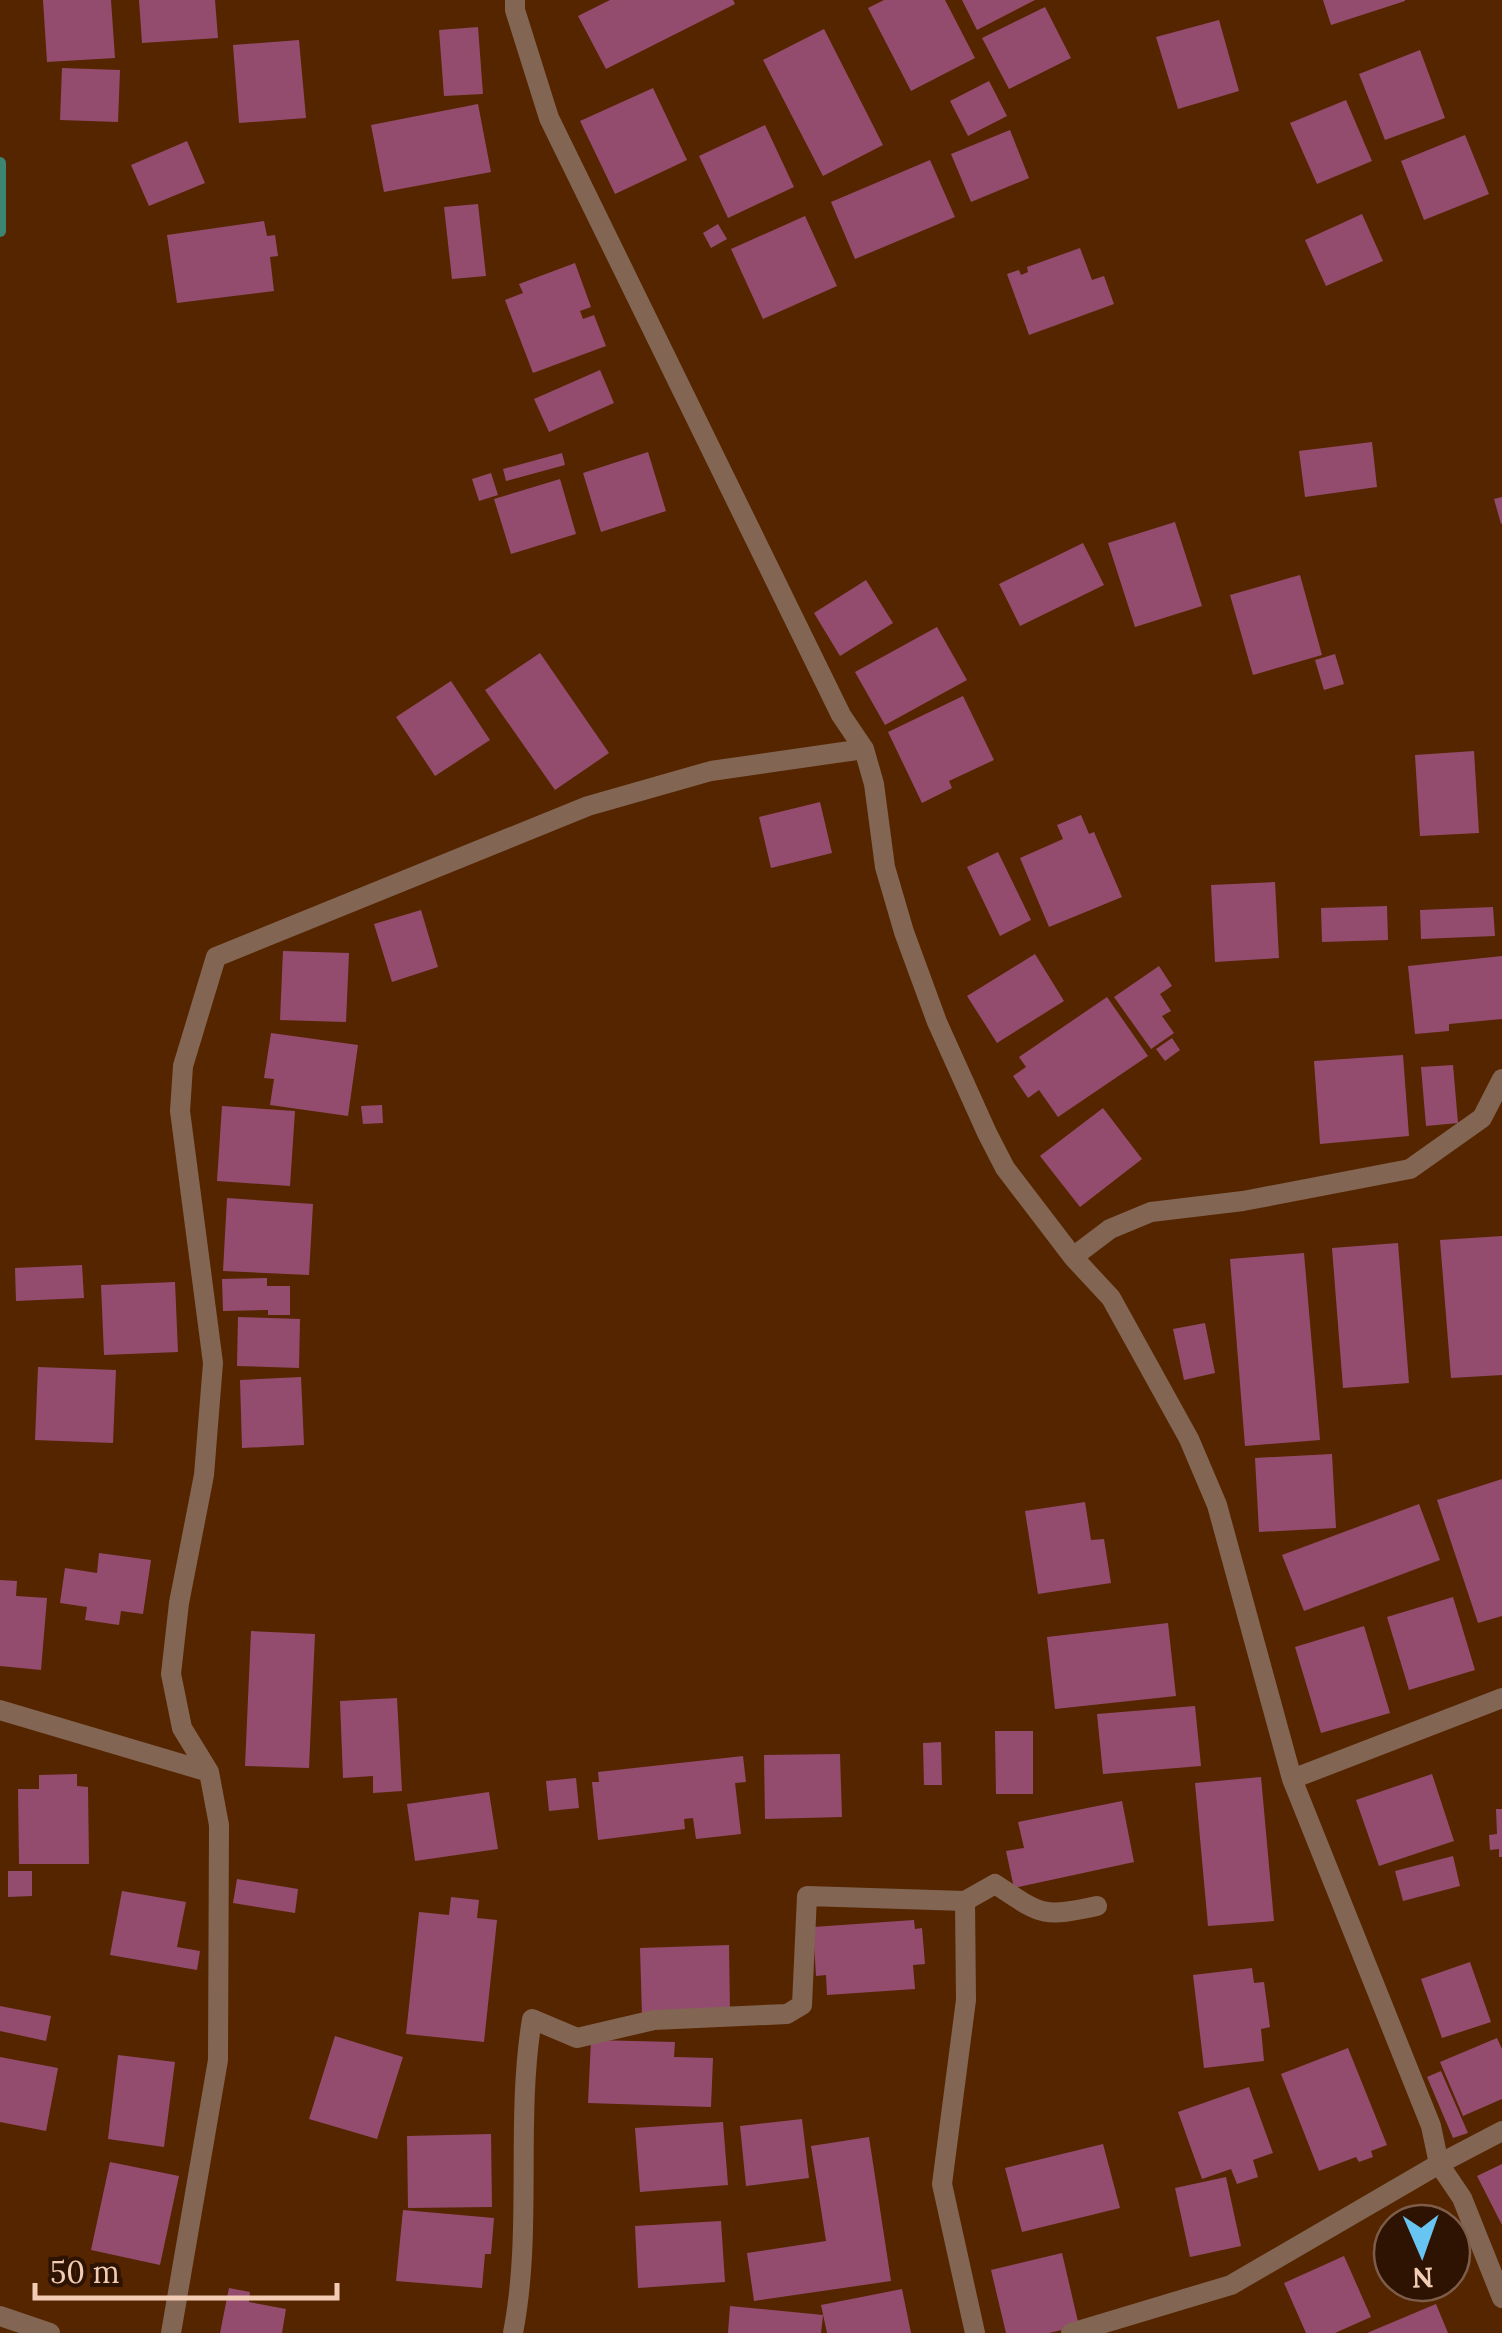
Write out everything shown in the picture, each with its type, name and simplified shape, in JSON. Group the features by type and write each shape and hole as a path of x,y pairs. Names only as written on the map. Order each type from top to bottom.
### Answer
{"street":[{"path":"515,0 549,118 842,715 864,748 874,784 885,867 904,932 937,1022 1005,1168 1073,1258 1111,1298 1188,1439 1217,1505 1292,1779 1431,2126 1439,2164 1462,2198 1502,2298"},
{"path":"171,2333 218,2060 218,1825 210,1772 182,1728 171,1674 179,1603 204,1476 213,1363 180,1111 184,1066 216,957 588,806 711,771 864,748"},
{"path":"1073,1258 1110,1229 1151,1212 1243,1200 1410,1168 1482,1118 1502,1079"},
{"path":"1292,1779 1502,1698"},
{"path":"0,1710 210,1772"},
{"path":"513,2333 520,2292 525,2066 532,2019 576,2038 654,2020 787,2014 802,2005 807,1896 965,1902 995,1884 1032,1908 1053,1915 1097,1906"},
{"path":"965,1902 966,2000 942,2184 974,2333"},
{"path":"1070,2333 1231,2285 1439,2164 1502,2132"},
{"path":"0,2316 50,2333"}],"building":[{"path":"43,0 111,0 115,58 47,62"},
{"path":"139,0 215,0 218,38 142,43"},
{"path":"610,0 733,0 735,4 606,69 578,16"},
{"path":"884,0 945,0 975,58 911,91 868,8"},
{"path":"962,0 1035,0 977,30"},
{"path":"1323,0 1405,0 1405,1 1331,25"},
{"path":"1045,7 1071,58 1009,89 982,38"},
{"path":"1219,20 1239,91 1178,109 1156,37"},
{"path":"478,27 483,94 444,96 439,30"},
{"path":"824,29 883,145 823,176 763,60"},
{"path":"299,40 306,118 239,123 233,45"},
{"path":"1420,50 1445,118 1385,140 1359,74"},
{"path":"62,68 120,70 118,122 60,120"},
{"path":"989,81 1007,116 968,136 950,101"},
{"path":"653,88 687,160 615,194 580,121"},
{"path":"1346,100 1372,161 1317,184 1290,123"},
{"path":"478,104 491,172 384,192 371,125"},
{"path":"765,125 794,187 728,218 699,156"},
{"path":"1010,130 1029,178 971,202 951,154"},
{"path":"1465,135 1489,194 1424,220 1401,161"},
{"path":"187,141 205,183 149,206 131,165"},
{"path":"930,160 955,217 855,259 831,202"},
{"path":"478,204 486,276 452,279 444,207"},
{"path":"1362,214 1383,261 1326,286 1305,240"},
{"path":"805,216 837,286 763,319 731,249"},
{"path":"264,221 267,236 275,235 278,256 270,257 274,291 177,303 167,235"},
{"path":"718,224 727,239 711,248 703,233"},
{"path":"1080,248 1092,280 1104,276 1114,304 1029,335 1007,274 1019,270 1021,275 1028,272 1027,267"},
{"path":"575,263 591,307 580,311 583,319 594,315 606,346 533,373 505,300 523,293 519,284"},
{"path":"600,370 614,403 549,432 534,399"},
{"path":"1372,442 1377,487 1305,497 1299,451"},
{"path":"648,452 666,511 601,532 583,473"},
{"path":"562,453 565,465 506,481 503,469"},
{"path":"491,473 498,495 479,501 472,479"},
{"path":"560,479 576,534 511,554 494,499"},
{"path":"1502,497 1502,523 1501,524 1494,499"},
{"path":"1175,522 1202,606 1135,627 1108,543"},
{"path":"1083,543 1104,585 1020,626 999,584"},
{"path":"1300,575 1322,655 1253,675 1230,595"},
{"path":"866,580 893,623 840,656 814,613"},
{"path":"937,627 967,680 885,725 855,672"},
{"path":"540,653 609,753 555,790 485,690"},
{"path":"1335,654 1344,684 1324,690 1315,660"},
{"path":"451,681 490,740 435,776 396,717"},
{"path":"963,696 994,760 949,781 952,788 922,803 888,732"},
{"path":"1474,751 1479,833 1420,836 1415,755"},
{"path":"820,802 832,853 771,868 759,817"},
{"path":"1081,815 1089,834 1094,832 1122,897 1049,927 1020,858 1063,839 1057,825"},
{"path":"998,852 1031,920 1000,936 967,867"},
{"path":"1275,882 1279,958 1215,962 1211,885"},
{"path":"1387,906 1388,940 1322,942 1321,908"},
{"path":"1493,907 1495,936 1421,939 1420,910"},
{"path":"421,910 438,967 392,982 374,924"},
{"path":"283,951 349,953 346,1022 280,1020"},
{"path":"1035,954 1064,1001 997,1043 967,996"},
{"path":"1502,956 1502,1019 1449,1024 1449,1031 1415,1034 1408,966"},
{"path":"1159,966 1172,986 1160,994 1171,1011 1162,1016 1174,1033 1151,1049 1114,997"},
{"path":"1107,997 1148,1056 1058,1117 1039,1090 1028,1098 1013,1076 1026,1067 1019,1057"},
{"path":"271,1033 358,1045 348,1116 270,1105 274,1079 264,1078"},
{"path":"1172,1038 1180,1050 1165,1061 1156,1049"},
{"path":"1403,1055 1409,1136 1320,1144 1314,1061"},
{"path":"1453,1065 1458,1123 1426,1126 1421,1067"},
{"path":"382,1105 383,1123 363,1124 361,1106"},
{"path":"222,1106 295,1111 290,1186 217,1181"},
{"path":"1103,1108 1142,1159 1080,1207 1040,1156"},
{"path":"227,1198 313,1204 309,1275 223,1271"},
{"path":"1502,1236 1502,1375 1451,1378 1440,1240"},
{"path":"1398,1243 1409,1383 1343,1388 1332,1248"},
{"path":"1304,1253 1320,1440 1245,1446 1230,1259"},
{"path":"82,1265 84,1298 16,1301 15,1268"},
{"path":"267,1278 267,1286 290,1286 290,1315 268,1315 268,1310 223,1311 222,1279"},
{"path":"175,1282 178,1352 104,1355 101,1285"},
{"path":"238,1317 300,1319 299,1368 237,1366"},
{"path":"1205,1323 1215,1373 1184,1380 1173,1329"},
{"path":"38,1367 116,1370 113,1443 35,1440"},
{"path":"301,1377 304,1445 242,1448 240,1380"},
{"path":"1332,1454 1336,1528 1259,1532 1255,1458"},
{"path":"1502,1479 1502,1616 1478,1623 1437,1500"},
{"path":"1085,1502 1091,1540 1104,1539 1111,1583 1038,1594 1025,1511"},
{"path":"1419,1504 1440,1560 1304,1611 1282,1555"},
{"path":"99,1553 151,1560 143,1614 121,1611 119,1625 85,1620 87,1607 60,1603 65,1568 97,1573"},
{"path":"0,1580 17,1581 16,1596 47,1598 41,1670 0,1666"},
{"path":"1453,1597 1475,1670 1409,1690 1387,1617"},
{"path":"1168,1623 1176,1696 1055,1709 1047,1637"},
{"path":"1364,1626 1390,1713 1321,1733 1295,1647"},
{"path":"251,1631 315,1634 309,1768 245,1766"},
{"path":"397,1698 402,1791 373,1793 373,1776 343,1778 340,1701"},
{"path":"1195,1706 1201,1766 1103,1774 1097,1714"},
{"path":"995,1731 1033,1731 1033,1794 996,1794"},
{"path":"941,1742 942,1785 924,1785 923,1743"},
{"path":"840,1754 842,1817 765,1819 764,1755"},
{"path":"743,1756 746,1782 735,1783 741,1834 696,1839 693,1818 684,1819 685,1829 598,1840 592,1782 599,1782 598,1772"},
{"path":"77,1774 77,1786 88,1787 89,1864 19,1864 18,1789 39,1789 39,1775"},
{"path":"1432,1774 1454,1841 1379,1866 1356,1800"},
{"path":"1261,1777 1274,1921 1208,1926 1195,1783"},
{"path":"576,1778 579,1808 549,1811 546,1781"},
{"path":"489,1792 498,1849 415,1861 407,1804"},
{"path":"1122,1801 1134,1862 1014,1888 1006,1851 1024,1848 1018,1822"},
{"path":"1496,1809 1502,1809 1502,1857 1499,1849 1490,1850 1489,1835 1497,1834"},
{"path":"1453,1856 1460,1886 1403,1901 1395,1871"},
{"path":"8,1871 32,1871 32,1896 8,1897"},
{"path":"237,1879 298,1889 295,1913 233,1903"},
{"path":"122,1891 186,1902 177,1947 200,1951 197,1970 110,1955"},
{"path":"451,1897 479,1900 477,1918 497,1920 484,2042 406,2034 419,1912 449,1915"},
{"path":"914,1920 915,1929 922,1928 925,1964 913,1965 915,1989 827,1995 826,1975 816,1976 813,1927"},
{"path":"729,1945 730,2013 642,2016 640,1948"},
{"path":"1470,1962 1491,2022 1442,2038 1421,1979"},
{"path":"1252,1968 1254,1983 1264,1982 1270,2027 1261,2029 1264,2061 1204,2068 1193,1975"},
{"path":"0,2006 51,2016 46,2041 0,2031"},
{"path":"335,2036 403,2057 377,2139 309,2119"},
{"path":"1497,2038 1502,2049 1502,2099 1463,2116 1440,2062"},
{"path":"591,2040 675,2042 674,2057 713,2058 711,2107 588,2103"},
{"path":"1348,2048 1387,2145 1371,2151 1373,2157 1359,2162 1356,2157 1319,2171 1281,2074"},
{"path":"118,2055 175,2062 164,2147 108,2139"},
{"path":"0,2057 58,2068 46,2131 0,2122"},
{"path":"1441,2071 1468,2133 1453,2138 1427,2077"},
{"path":"1249,2087 1273,2153 1253,2160 1258,2177 1237,2184 1231,2169 1202,2179 1178,2112"},
{"path":"802,2119 809,2178 746,2186 740,2126"},
{"path":"723,2122 728,2185 640,2192 635,2128"},
{"path":"491,2134 492,2207 408,2208 407,2136"},
{"path":"869,2137 891,2281 754,2301 747,2253 826,2241 811,2146"},
{"path":"1103,2144 1120,2208 1022,2232 1005,2168"},
{"path":"110,2162 179,2176 160,2265 91,2250"},
{"path":"1502,2164 1502,2225 1477,2176"},
{"path":"1226,2177 1241,2246 1190,2257 1175,2188"},
{"path":"403,2210 494,2218 491,2254 485,2254 482,2288 396,2281"},
{"path":"721,2221 725,2282 638,2288 635,2226"},
{"path":"1062,2253 1079,2326 1049,2333 1006,2333 991,2270"},
{"path":"1344,2256 1371,2317 1335,2333 1306,2333 1284,2283"},
{"path":"229,2288 250,2292 249,2302 286,2309 282,2333 220,2333"},
{"path":"902,2289 911,2333 827,2333 821,2305"},
{"path":"1436,2304 1448,2333 1367,2333"},
{"path":"730,2306 823,2315 821,2333 728,2333"}],"waterway":[{"path":"0,163 0,231"}]}
